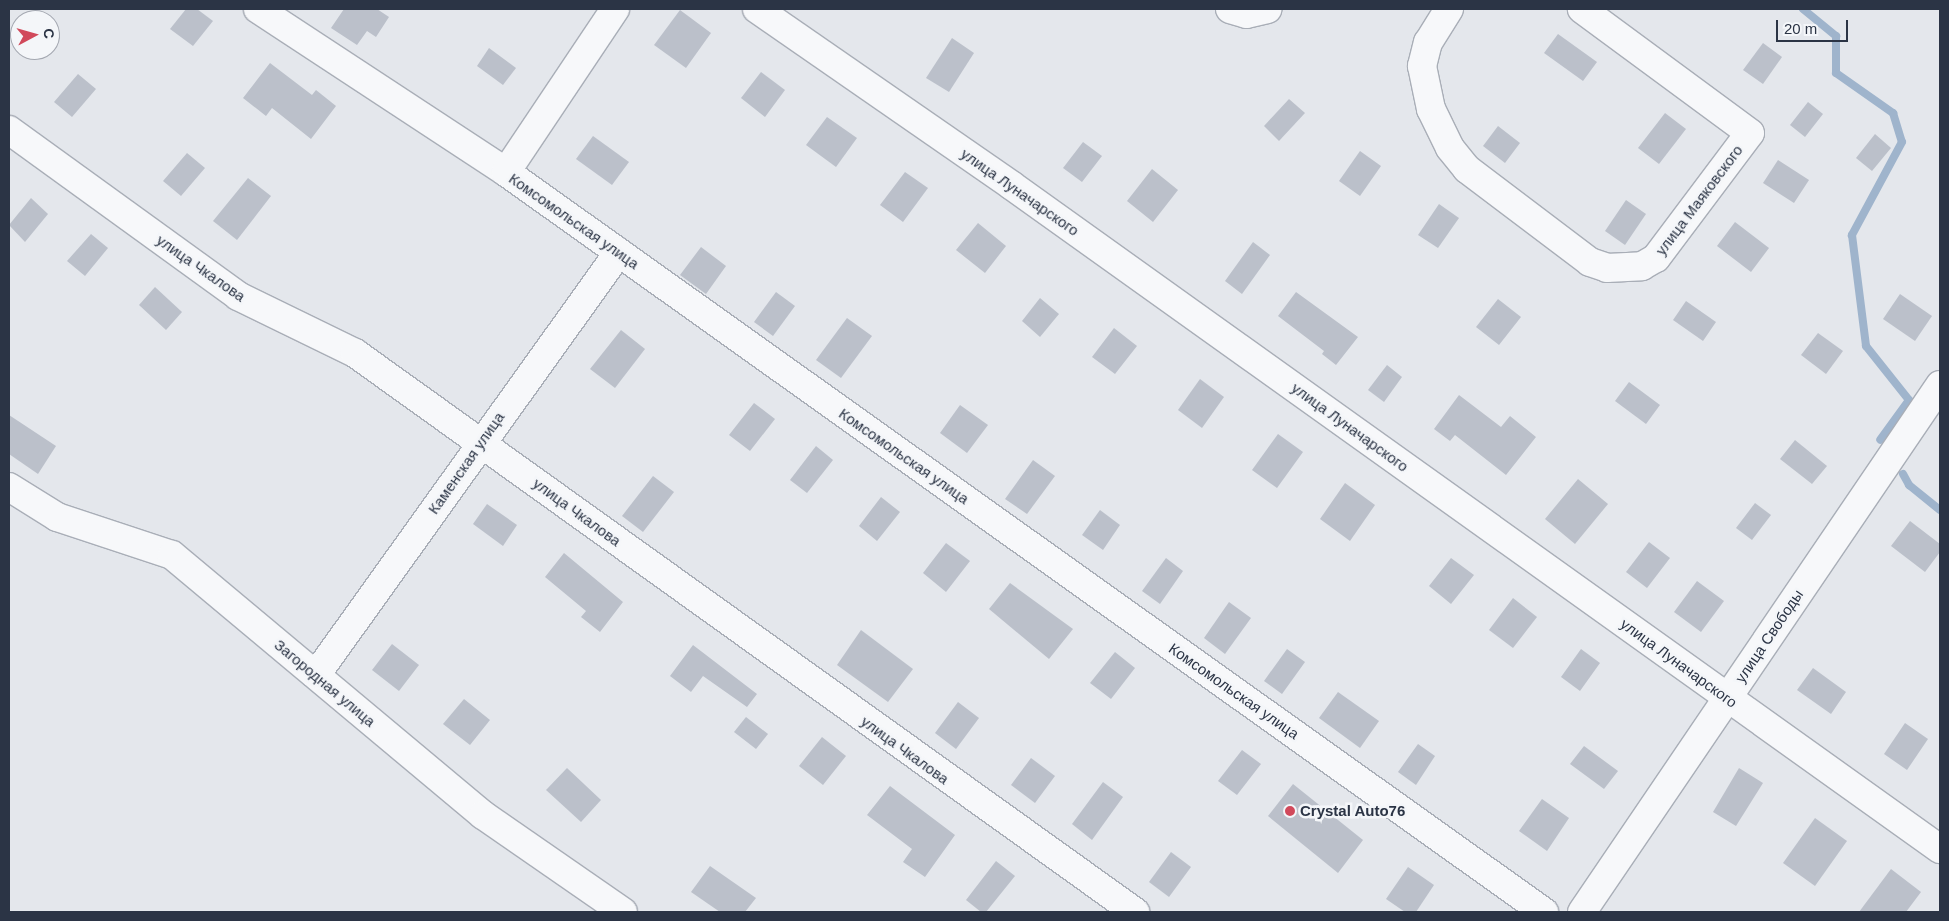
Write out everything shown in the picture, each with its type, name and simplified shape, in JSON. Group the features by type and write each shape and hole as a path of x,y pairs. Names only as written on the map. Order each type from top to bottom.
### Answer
{"street":[{"name":"Комсомольская улица","path":"258,9 506,172 1544,912"},
{"path":"506,172 615,9"},
{"name":"улица Луначарского","path":"757,9 1011,185 1940,850"},
{"path":"1230,9 1246,14 1267,9"},
{"name":"улица Маяковского","path":"1449,9 1428,42 1422,66 1431,109 1450,148 1467,169 1590,262 1607,268 1642,266 1656,258 1750,133 1582,9"},
{"name":"улица Чкалова","path":"9,130 238,296 355,353 1135,912"},
{"name":"Каменская улица","path":"316,675 480,442 619,252"},
{"name":"улица Свободы","path":"1582,912 1940,384"},
{"name":"Загородная улица","path":"9,487 57,516 172,555 483,815 623,912"}],"building":[{"path":"186,9 197,9 213,21 193,46 170,29"},
{"path":"344,9 377,9 389,17 376,37 367,31 357,45 331,28"},
{"path":"680,10 711,33 686,68 654,45"},
{"path":"1558,34 1597,62 1583,81 1544,53"},
{"path":"952,38 974,53 949,92 926,78"},
{"path":"1763,43 1782,57 1763,84 1743,70"},
{"path":"489,48 516,68 503,85 477,66"},
{"path":"270,63 312,95 316,90 336,106 311,139 272,108 266,116 243,98"},
{"path":"761,72 785,90 765,117 741,98"},
{"path":"78,74 96,89 72,117 54,102"},
{"path":"1289,99 1305,113 1279,141 1264,126"},
{"path":"1808,102 1823,114 1805,137 1790,125"},
{"path":"1665,113 1686,129 1659,164 1638,148"},
{"path":"827,117 857,138 836,167 806,145"},
{"path":"1498,126 1520,143 1505,163 1483,146"},
{"path":"1875,134 1891,148 1872,171 1856,158"},
{"path":"593,136 629,162 612,185 576,159"},
{"path":"1083,142 1102,156 1082,182 1063,168"},
{"path":"1360,151 1381,166 1360,196 1339,181"},
{"path":"187,153 205,168 181,196 163,181"},
{"path":"1778,160 1809,180 1794,203 1763,183"},
{"path":"1152,169 1178,190 1153,222 1127,201"},
{"path":"905,172 928,188 903,222 880,205"},
{"path":"248,178 271,196 237,240 213,221"},
{"path":"31,198 48,214 25,242 9,225"},
{"path":"1626,200 1646,214 1625,245 1605,231"},
{"path":"1439,204 1459,218 1438,248 1418,235"},
{"path":"1735,222 1769,248 1751,272 1717,246"},
{"path":"978,223 1006,246 985,273 956,250"},
{"path":"91,234 108,248 85,276 67,261"},
{"path":"1253,242 1270,255 1242,294 1225,281"},
{"path":"701,247 726,266 706,294 680,275"},
{"path":"155,287 182,312 166,330 139,305"},
{"path":"776,292 795,306 773,336 754,322"},
{"path":"1296,292 1358,337 1336,365 1322,354 1324,351 1278,316"},
{"path":"1900,294 1932,316 1915,341 1883,319"},
{"path":"1040,298 1059,314 1040,337 1022,321"},
{"path":"1498,299 1521,317 1499,345 1476,327"},
{"path":"1686,301 1716,322 1703,341 1673,320"},
{"path":"847,318 872,336 841,378 816,360"},
{"path":"1114,328 1137,346 1115,374 1092,357"},
{"path":"621,330 645,349 615,388 590,369"},
{"path":"1818,333 1843,351 1826,374 1801,355"},
{"path":"1387,365 1402,377 1384,402 1368,390"},
{"path":"1200,379 1224,397 1202,428 1178,410"},
{"path":"1629,382 1660,405 1646,424 1615,401"},
{"path":"1459,395 1501,427 1510,416 1536,437 1506,475 1455,435 1450,441 1434,429"},
{"path":"754,403 775,419 750,451 729,435"},
{"path":"960,405 988,425 967,453 940,433"},
{"path":"9,415 56,446 38,474 9,454"},
{"path":"1278,434 1303,452 1277,488 1252,470"},
{"path":"1795,440 1827,466 1812,484 1780,459"},
{"path":"816,446 833,460 807,493 790,480"},
{"path":"1033,460 1055,476 1027,514 1005,499"},
{"path":"653,476 674,492 643,532 622,516"},
{"path":"1578,479 1608,504 1575,544 1545,519"},
{"path":"1345,483 1375,505 1350,541 1320,519"},
{"path":"881,497 900,512 877,541 859,526"},
{"path":"1755,503 1771,515 1752,540 1736,528"},
{"path":"487,504 517,525 503,546 473,524"},
{"path":"1100,510 1120,525 1103,550 1082,535"},
{"path":"1910,521 1940,544 1940,552 1925,572 1891,546"},
{"path":"1649,542 1670,558 1647,588 1626,572"},
{"path":"946,543 970,561 946,592 923,573"},
{"path":"564,553 623,602 600,632 581,617 586,611 545,577"},
{"path":"1166,558 1183,571 1160,604 1142,591"},
{"path":"1451,558 1474,575 1451,604 1429,586"},
{"path":"1697,581 1724,601 1701,632 1674,612"},
{"path":"1010,583 1073,629 1049,659 989,609"},
{"path":"1513,598 1537,617 1513,648 1489,630"},
{"path":"1229,602 1251,618 1225,654 1204,638"},
{"path":"861,630 913,669 888,702 837,665"},
{"path":"392,644 419,665 399,691 372,670"},
{"path":"693,645 757,694 747,707 703,676 691,692 670,676"},
{"path":"1287,649 1305,662 1282,694 1264,681"},
{"path":"1581,649 1600,663 1580,691 1561,677"},
{"path":"1115,652 1135,668 1111,699 1090,683"},
{"path":"1813,668 1846,692 1831,714 1797,690"},
{"path":"1338,692 1379,721 1360,748 1319,718"},
{"path":"464,699 490,720 470,745 443,724"},
{"path":"958,702 979,718 956,749 935,733"},
{"path":"746,717 768,734 756,749 734,732"},
{"path":"1905,723 1928,739 1907,770 1884,754"},
{"path":"822,737 846,756 823,785 799,766"},
{"path":"1418,744 1435,756 1416,785 1398,772"},
{"path":"1584,746 1618,771 1604,789 1570,764"},
{"path":"1242,750 1261,764 1237,795 1218,781"},
{"path":"1031,758 1055,776 1035,803 1011,785"},
{"path":"567,768 601,800 581,822 546,790"},
{"path":"1739,768 1763,783 1736,826 1713,812"},
{"path":"1103,782 1123,797 1092,840 1072,824"},
{"path":"1293,784 1363,840 1338,873 1268,816"},
{"path":"890,786 955,835 925,877 903,862 912,849 867,815"},
{"path":"1542,799 1569,818 1547,851 1519,831"},
{"path":"1815,818 1847,841 1815,886 1783,863"},
{"path":"1171,852 1191,867 1169,897 1149,882"},
{"path":"996,861 1015,876 986,912 981,912 966,900"},
{"path":"710,866 756,898 745,912 720,912 691,892"},
{"path":"1408,867 1434,885 1416,912 1405,912 1386,899"},
{"path":"1891,869 1921,892 1906,912 1859,912"}],"waterway":[{"path":"1803,9 1836,36 1836,73 1893,113 1902,142 1852,235 1866,346 1909,400 1880,440"},
{"path":"1903,474 1909,485 1940,510"}],"place":[{"name":"Crystal Auto76","path":"1290,811"}]}
